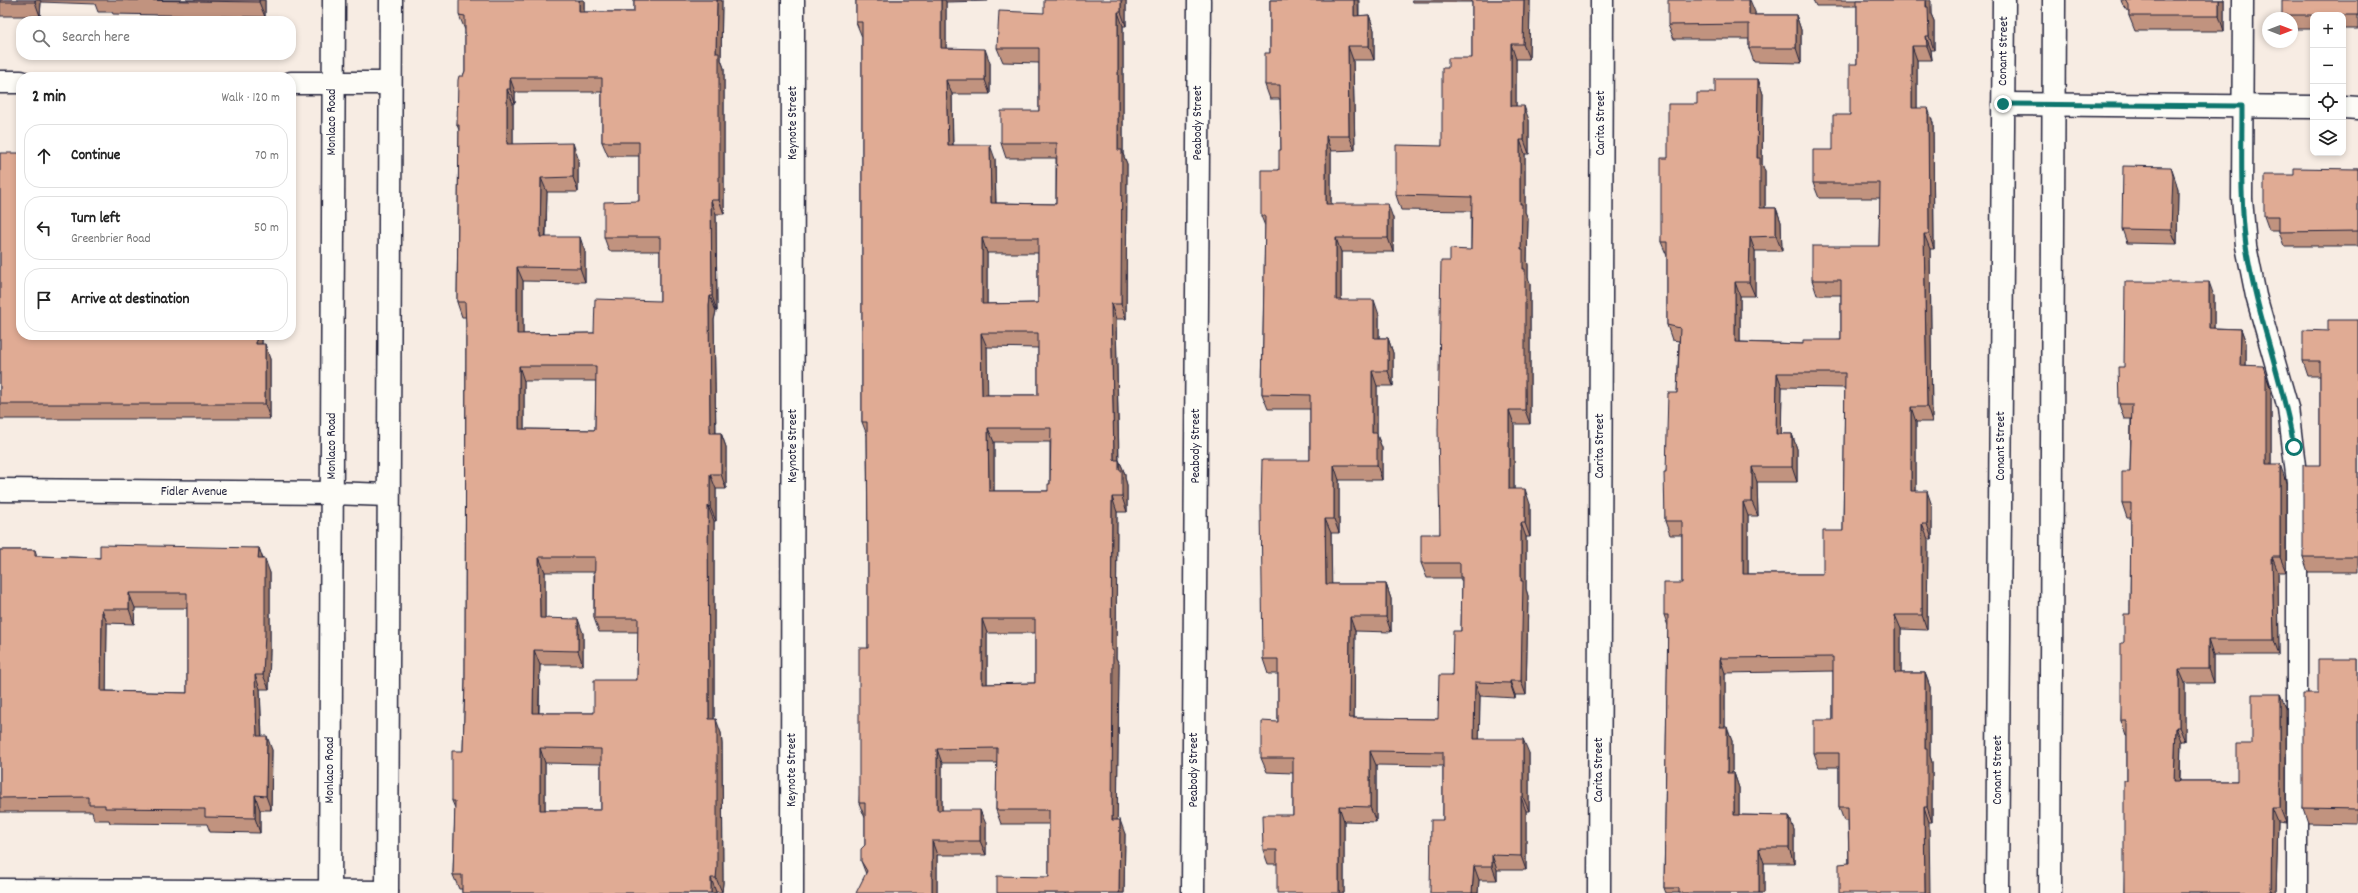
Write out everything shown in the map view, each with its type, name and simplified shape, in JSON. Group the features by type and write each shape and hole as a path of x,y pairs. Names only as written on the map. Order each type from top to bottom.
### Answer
{"street":[{"name":"Monlaco Road","path":"330,892 332,83 334,0"},
{"path":"0,890 386,893 387,495 391,0"},
{"name":"Keynote Street","path":"792,893 793,0"},
{"name":"Peabody Street","path":"1193,893 1199,0"},
{"name":"Carita Street","path":"1599,893 1602,0"},
{"name":"Conant Street","path":"1997,893 2004,0"},
{"path":"2050,893 2054,0"},
{"path":"0,82 16,82"},
{"path":"296,83 390,83"},
{"path":"2003,104 2310,107"},
{"path":"2346,107 2358,108"},
{"name":"Fidler Avenue","path":"0,490 332,493 387,495"}],"lane":[{"path":"2243,0 2242,198 2246,246 2256,296 2288,408 2297,482 2297,893"}],"building":[{"path":"0,0 35,0 35,2 0,2"},
{"path":"128,0 259,0 259,2"},
{"path":"459,0 579,0 579,12 634,12 634,0 717,0 716,53 719,53 719,200 711,200 712,296 710,296 709,306 710,433 721,433 721,474 710,474 710,507 708,506 709,719 716,719 717,729 717,868 716,878 711,878 711,893 462,893 462,875 453,875 455,801 452,801 452,751 463,751 465,682 466,327 465,302 457,302 459,125 457,125 458,80 459,76 463,76 465,71 465,16 459,15","holes":["510,78 602,78 602,142 639,142 639,201 604,202 604,237 660,237 660,301 595,299 594,333 517,334 517,267 580,268 580,237 540,237 541,178 573,177 573,143 507,144 507,89 510,89","519,366 596,366 595,430 519,429","539,557 595,557 594,618 638,618 637,680 594,680 594,713 533,713 534,650 578,651 578,619 540,618","540,748 601,749 601,810 540,810"]},
{"path":"856,0 941,0 941,48 985,49 985,80 946,80 948,145 990,145 991,203 1056,204 1057,143 1001,143 1001,111 1039,111 1039,48 997,48 999,11 1044,13 1044,0 1121,0 1121,12 1118,12 1118,150 1122,150 1121,304 1111,304 1114,460 1119,460 1119,470 1122,470 1122,497 1112,497 1112,820 1120,820 1119,893 997,893 997,876 1049,877 1049,810 996,810 997,748 937,749 937,810 980,810 980,841 932,841 932,893 856,893 867,871 861,861 861,849 865,845 865,803 859,803 859,648 868,648 868,549 867,422 862,422 862,22 856,22","holes":["982,238 1038,238 1038,303 982,304","981,333 1038,333 1038,395 982,395","988,428 1051,428 1050,484 1048,484 1048,491 989,491","982,619 1035,619 1035,683 982,684"]},
{"path":"1270,0 1354,0 1354,16 1369,15 1369,46 1348,46 1349,136 1326,136 1326,204 1388,204 1388,238 1336,238 1336,300 1374,300 1374,338 1388,338 1388,371 1372,371 1372,433 1377,433 1377,465 1334,465 1334,519 1325,519 1326,584 1386,584 1386,617 1350,617 1349,718 1438,719 1439,675 1452,675 1453,631 1461,631 1462,577 1460,577 1460,563 1421,563 1421,534 1440,534 1438,430 1441,261 1450,261 1450,249 1471,250 1472,197 1396,195 1396,145 1442,146 1442,68 1448,68 1448,58 1472,58 1472,0 1524,0 1523,44 1511,44 1511,106 1524,106 1524,140 1520,140 1520,204 1522,204 1521,250 1523,250 1523,269 1525,269 1525,410 1509,410 1509,489 1525,489 1525,523 1521,523 1521,581 1523,581 1521,681 1510,681 1510,683 1475,682 1474,739 1523,739 1521,856 1492,855 1492,866 1474,866 1472,893 1430,893 1431,820 1443,820 1443,752 1370,751 1370,807 1339,806 1339,893 1277,893 1277,850 1263,850 1262,815 1293,815 1293,758 1261,758 1261,721 1278,722 1278,659 1263,659 1261,507 1262,460 1310,460 1310,395 1262,394 1265,216 1261,216 1261,170 1279,170 1279,150 1281,150 1280,85 1265,85 1265,53 1270,53"},
{"path":"1668,0 1749,0 1749,15 1796,15 1796,48 1749,48 1749,24 1668,25"},
{"path":"1857,0 1926,0 1926,7 1928,7 1929,36 1926,36 1927,46 1912,46 1912,108 1928,108 1929,234 1924,234 1927,407 1911,407 1911,491 1927,491 1927,524 1922,524 1922,615 1895,615 1895,673 1925,673 1927,807 1924,807 1925,893 1839,893 1839,864 1849,863 1848,807 1839,807 1839,753 1814,753 1814,720 1833,720 1833,657 1720,658 1720,727 1727,727 1727,773 1734,773 1734,815 1789,816 1789,848 1759,848 1759,893 1679,893 1679,888 1664,888 1668,615 1664,615 1664,583 1682,583 1682,521 1665,521 1664,472 1666,472 1668,393 1677,393 1680,328 1667,325 1667,242 1661,242 1661,158 1668,158 1668,104 1697,104 1697,93 1715,93 1715,79 1758,79 1757,158 1760,158 1760,208 1776,208 1776,236 1750,237 1749,282 1735,282 1735,342 1803,344 1803,340 1841,340 1841,280 1812,280 1812,246 1879,246 1880,183 1813,183 1813,150 1833,150 1833,115 1850,115 1850,64 1857,64","holes":["1777,373 1845,373 1843,531 1823,531 1823,574 1743,574 1743,502 1752,502 1752,467 1792,467 1792,434 1776,434"]},
{"path":"2126,0 2219,0 2219,16 2129,16 2129,5"},
{"path":"2282,0 2358,0 2358,15 2346,15 2346,12 2310,12 2310,15 2298,15 2298,12 2282,12"},
{"path":"0,153 16,153 16,340 256,340 256,344 265,344 265,404 0,404"},
{"path":"2123,166 2171,167 2173,176 2171,230 2122,229"},
{"path":"2294,168 2358,169 2358,231 2279,232 2279,216 2264,216 2264,175 2294,175"},
{"path":"2125,282 2209,282 2209,328 2241,329 2240,365 2263,366 2266,375 2266,464 2280,464 2280,557 2272,557 2274,640 2208,640 2208,669 2179,669 2179,727 2176,727 2174,781 2237,781 2237,744 2252,744 2252,694 2280,694 2280,808 2272,808 2271,893 2124,893 2124,780 2127,780 2127,721 2121,721 2121,643 2124,643 2124,614 2130,614 2131,503 2122,503 2122,472 2130,472 2132,404 2119,404 2118,367 2124,367"},
{"path":"2328,320 2358,320 2358,557 2303,557 2303,465 2320,465 2320,361 2303,361 2303,330 2328,331"},
{"path":"100,545 259,548 258,559 265,559 265,634 263,675 255,675 257,736 267,736 266,796 255,795 255,818 205,817 205,809 105,808 105,805 89,805 89,797 0,798 0,550 35,550 35,556 100,558","holes":["129,593 187,593 187,693 101,691 102,609 129,609"]},
{"path":"2318,659 2358,659 2358,809 2303,808 2303,694 2318,694"}],"route":[{"path":"2003,104 2242,106 2242,198 2246,246 2256,296 2288,408 2294,447"}]}
